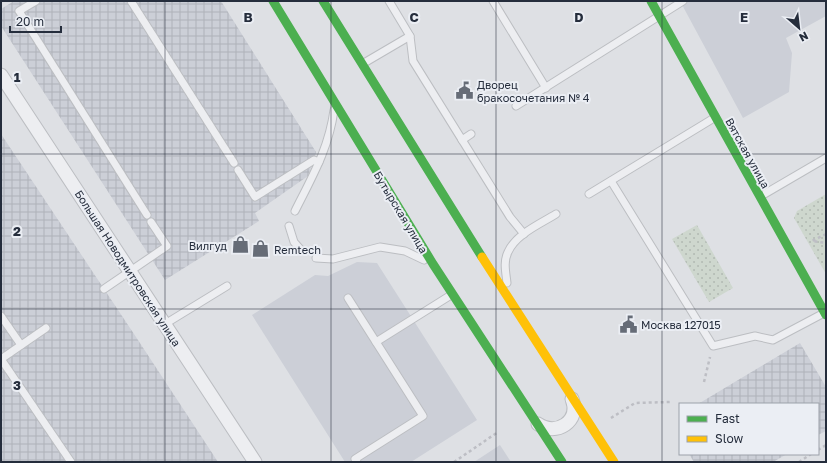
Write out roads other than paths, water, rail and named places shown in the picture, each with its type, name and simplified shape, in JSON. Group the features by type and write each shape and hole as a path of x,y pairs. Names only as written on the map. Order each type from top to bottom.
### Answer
{"main road":[{"name":"Бутырская улица","path":"273,1 433,264 562,462"},
{"path":"323,1 510,300 614,462"},
{"name":"Вятская улица","path":"651,1 759,198 825,314"}],"street":[{"name":"Большая Новодмитровская улица","path":"1,75 255,462"},
{"name":"Бутырская улица","path":"534,420 546,429 553,430 567,424 574,411 571,396"}],"lane":[{"path":"36,1 19,12 167,246 104,289"},
{"path":"131,1 234,163"},
{"path":"389,1 410,36 413,61 510,217 524,234"},
{"path":"493,1 546,88"},
{"path":"516,106 683,1"},
{"path":"362,64 410,36"},
{"path":"295,212 325,150 331,129 335,102"},
{"path":"590,194 715,118"},
{"path":"462,140 471,134"},
{"path":"759,198 826,158"},
{"path":"238,170 255,197 314,160 319,162"},
{"path":"611,181 713,346 754,336 774,340 825,314"},
{"path":"510,300 505,265 507,253 524,234 556,214"},
{"path":"289,226 294,242 301,250"},
{"path":"316,258 333,258 380,247 405,251 433,264"},
{"path":"165,324 227,286"},
{"path":"376,342 453,294"},
{"path":"348,298 423,416 355,459 357,462"},
{"path":"1,316 20,345"},
{"path":"46,328 1,359 71,462"}],"place":[{"name":"Дворец бракосочетания № 4","path":"464,90"},
{"name":"Вилгуд","path":"240,245"},
{"name":"Remtech","path":"261,249"},
{"name":"Москва 127015","path":"628,324"}]}
